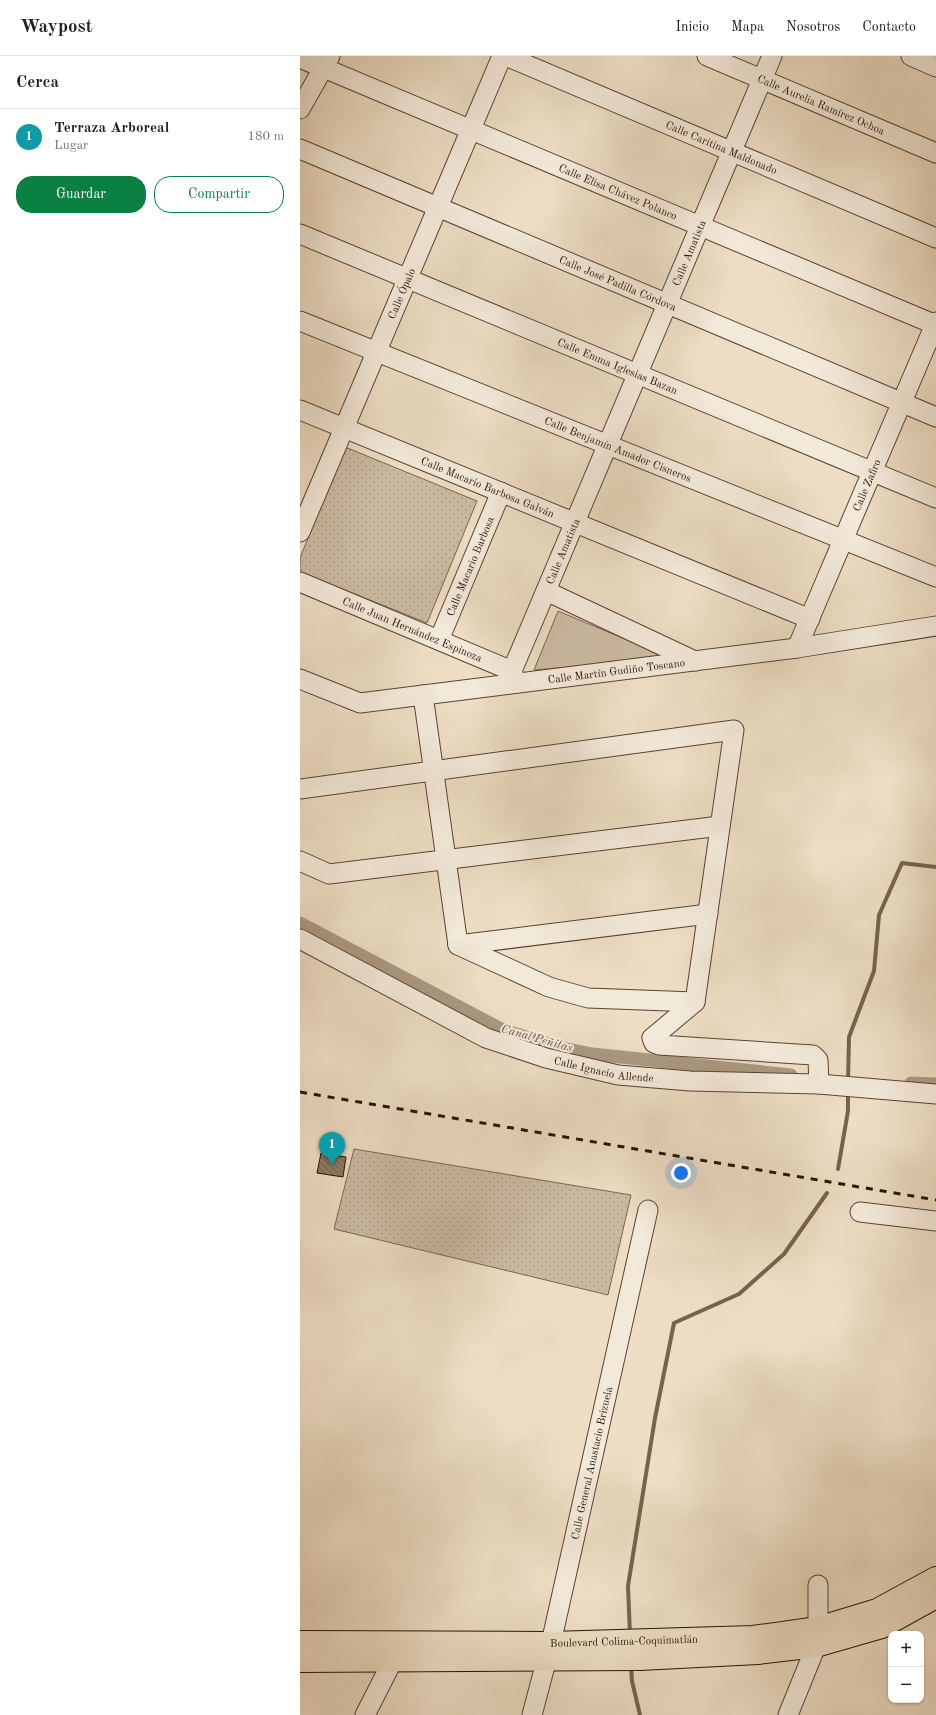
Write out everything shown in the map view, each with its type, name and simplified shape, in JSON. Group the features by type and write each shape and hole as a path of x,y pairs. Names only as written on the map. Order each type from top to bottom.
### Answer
{"main road":[{"name":"Boulevard Colima-Coquimatlán","path":"817,1637 877,1610 936,1578"},
{"name":"Boulevard Colima-Coquimatlán","path":"300,1661 393,1660 549,1652 631,1650 758,1653 817,1637 882,1626 936,1597"},
{"name":"Boulevard Colima-Coquimatlán","path":"300,1642 549,1652"}],"street":[{"name":"Calle Ópalo","path":"300,532 306,503 344,428 502,56"},
{"name":"Calle Caritina Maldonado","path":"506,56 936,238"},
{"name":"Calle Aurelia Ramírez Ochoa","path":"707,56 936,153"},
{"name":"Calle Amatista","path":"514,677 546,591 772,56"},
{"path":"911,56 936,67"},
{"name":"Calle Elisa Chávez Polanco","path":"300,58 327,62 471,130 936,324"},
{"path":"300,109 327,62"},
{"name":"Calle José Padilla Córdova","path":"300,149 936,417"},
{"name":"Calle Emma Iglesias Bazan","path":"300,234 936,498"},
{"name":"Calle Benjamín Amador Cisneros","path":"300,321 936,577"},
{"name":"Calle Zafiro","path":"797,648 936,324"},
{"name":"Calle Macario Barbosa Galván","path":"300,410 810,619"},
{"name":"Calle Macario Barbosa","path":"439,640 501,492"},
{"name":"Calle Juan Hernández Espinoza","path":"300,582 439,640 514,677"},
{"path":"546,591 695,661"},
{"name":"Calle Martín Gudiño Toscano","path":"300,679 360,703 423,695 514,677 695,661 797,648 936,626"},
{"path":"423,695 458,945"},
{"path":"300,789 734,730 695,1002 652,1038 654,1043 659,1045 813,1055 818,1060 825,1085"},
{"path":"300,861 329,874 720,826"},
{"path":"458,945 708,914"},
{"name":"Calle Ignacio Allende","path":"300,940 486,1038 546,1058 618,1075 690,1081 825,1085 936,1094"},
{"path":"458,945 549,987 588,998 695,1002"},
{"name":"Calle General Anastacio Brizuela","path":"532,1715 549,1652 648,1210"},
{"path":"860,1212 936,1221"},
{"path":"788,1715 817,1637 818,1585"},
{"path":"365,1715 393,1660"}],"shaded area":[{"path":"345,447 477,501 427,623 300,572 300,558"},
{"path":"558,611 670,658 534,670"},
{"path":"354,1149 631,1195 608,1295 334,1229"}],"building":[{"path":"321,1153 346,1157 343,1177 317,1173"}],"waterway":[{"path":"848,1081 849,1037 874,971 879,915 902,863 936,867"},
{"name":"Canal Peñitas","path":"300,923 503,1030 562,1048 592,1054 791,1075"},
{"name":"Canal Peñitas","path":"911,1083 936,1084"},
{"path":"838,1169 848,1111 848,1091"},
{"path":"630,1635 628,1586 655,1418 674,1323 739,1294 784,1254 827,1193"},
{"path":"631,1666 632,1681 640,1715"}],"railway":[{"path":"300,1092 936,1200"}],"place":[{"name":"Terraza Arboreal","path":"332,1165"}]}
